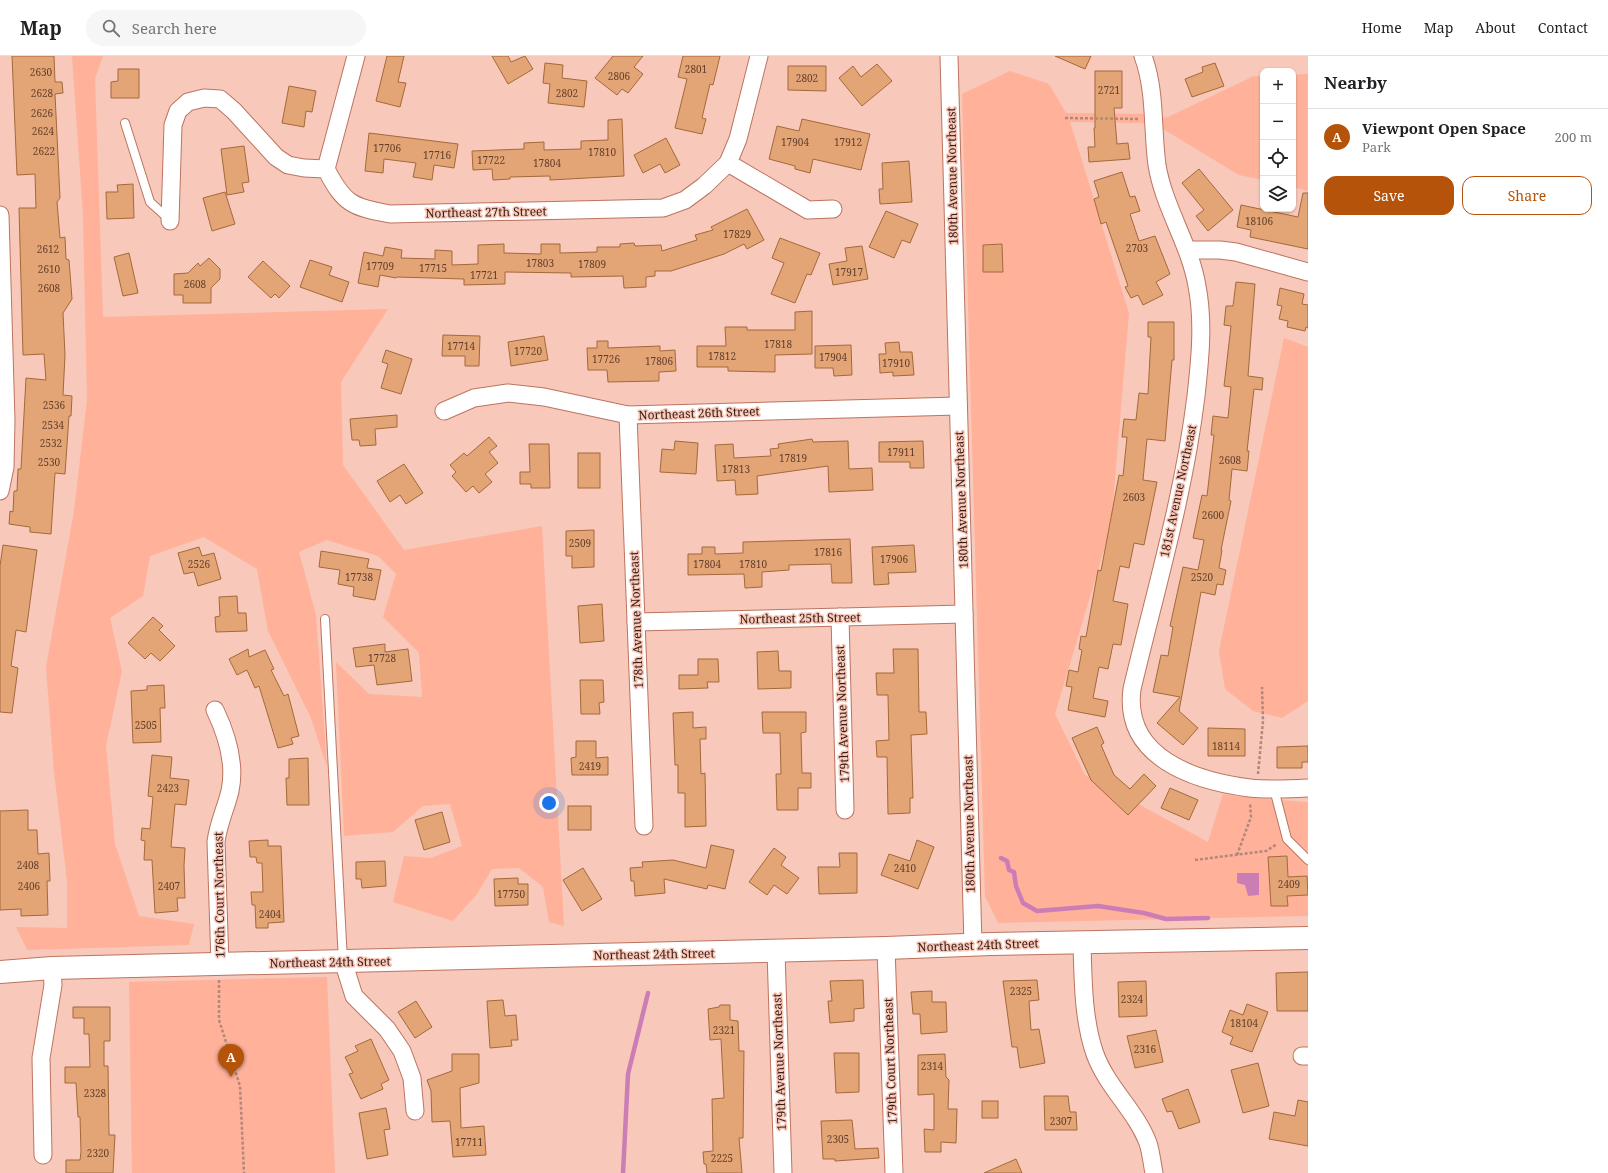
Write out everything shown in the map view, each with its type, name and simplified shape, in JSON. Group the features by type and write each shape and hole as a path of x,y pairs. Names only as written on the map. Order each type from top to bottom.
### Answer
{"main road":[{"name":"Northeast 24th Street","path":"0,972 52,968 219,972 343,962 886,948 973,944 1308,938"}],"street":[{"path":"170,221 173,125 178,111 188,102 204,98 220,99 234,111 276,157 288,165 304,168 326,169 356,56"},
{"path":"759,56 738,139 728,163 808,210 833,209"},
{"name":"180th Avenue Northeast","path":"949,56 973,944"},
{"name":"181st Avenue Northeast","path":"1143,56 1148,69 1158,166 1169,207 1188,250 1197,286 1200,323 1199,364 1190,443 1130,702 1134,719 1141,736 1165,762 1186,772 1214,781 1256,788"},
{"name":"Northeast 27th Street","path":"326,169 337,189 348,201 364,209 390,214 663,208 685,200 704,186 728,163"},
{"path":"0,214 6,420 5,467 0,491"},
{"path":"1188,250 1220,250 1236,252 1308,272"},
{"name":"Northeast 26th Street","path":"444,411 474,398 508,393 544,397 628,414 958,406"},
{"name":"178th Avenue Northeast","path":"628,414 644,826"},
{"name":"Northeast 25th Street","path":"636,622 964,614"},
{"name":"179th Avenue Northeast","path":"840,617 845,810"},
{"name":"176th Court Northeast","path":"215,710 226,733 231,764 230,790 218,828 216,842 219,972"},
{"path":"1256,788 1308,788"},
{"path":"1082,943 1087,1022 1095,1055 1112,1085 1136,1121 1148,1144 1154,1173"},
{"name":"179th Court Northeast","path":"886,948 894,1173"},
{"name":"179th Avenue Northeast","path":"776,951 783,1173"},
{"path":"343,962 354,996 387,1029 402,1051 412,1078 415,1111"},
{"path":"43,1154 41,1058 53,985 52,968"}],"lane":[{"path":"125,123 150,202 170,221"},
{"path":"325,619 343,962"},
{"path":"1274,789 1286,839 1308,860"}],"path":[{"path":"1065,118 1154,119"},
{"path":"1237,855 1251,817 1250,798 1256,788 1263,720 1262,687"},
{"path":"1195,860 1266,851 1286,839"},
{"path":"219,972 219,1020 240,1086 244,1173"}],"shaded area":[{"path":"72,56 103,56 95,79 103,317 388,309 341,382 343,465 404,550 542,526 564,926 549,922 543,887 519,868 492,869 477,894 453,921 393,902 404,856 431,858 462,846 450,804 423,806 393,832 344,836 336,662 369,694 422,697 419,653 383,617 396,574 378,556 327,540 299,552 316,615 327,767 311,718 268,631 257,569 204,537 150,556 143,596 110,618 122,671 106,746 115,844 139,916 194,924 189,945 27,950 16,927 67,928 67,881 54,772 46,667 74,511 87,400 83,216"},
{"path":"1010,71 1049,84 1066,113 1144,114 1166,118 1254,76 1260,76 1260,179 1239,175 1163,129 1144,123 1070,122 1129,313 1111,526 1055,714 1085,775 1208,842 1223,794 1308,802 1308,916 998,923 985,896 962,94"},
{"path":"1308,74 1308,191 1296,188 1296,75"},
{"path":"1284,338 1308,347 1308,701 1282,718 1253,711 1225,689 1219,651"},
{"path":"1237,873 1259,873 1259,895 1248,896 1245,885 1237,883"},
{"path":"327,977 335,1173 132,1173 129,982"}],"building":[{"path":"12,56 54,56 55,82 62,82 63,93 55,94 60,198 57,202 60,238 65,237 66,259 69,260 72,299 63,313 65,355 63,395 72,396 71,416 69,416 65,474 55,473 51,534 30,532 30,527 9,524 10,511 13,512 14,491 17,491 18,469 21,469 26,378 46,380 44,354 23,355 19,208 36,208 35,174 17,175"},
{"path":"387,56 404,56 398,82 406,83 400,107 376,101"},
{"path":"492,56 508,56 511,62 525,56 533,69 508,84"},
{"path":"613,56 643,56 634,67 643,74 628,93 622,89 617,95 595,78"},
{"path":"683,56 720,56 713,85 710,84 702,118 706,119 702,134 675,128 687,79 678,77"},
{"path":"1055,56 1091,56 1085,69"},
{"path":"545,63 563,65 562,78 587,81 584,107 548,103 550,84 543,83"},
{"path":"1215,63 1224,86 1192,97 1185,79 1203,72 1202,67"},
{"path":"877,64 892,81 862,106 839,78 853,66 861,77"},
{"path":"788,66 826,66 826,91 788,90"},
{"path":"118,69 139,69 139,98 111,98 111,82 118,81"},
{"path":"1095,71 1122,71 1122,108 1114,108 1117,144 1128,143 1130,159 1089,162 1088,147 1095,147"},
{"path":"289,86 316,91 312,112 306,111 304,127 282,123"},
{"path":"622,119 624,176 550,180 550,176 510,177 510,179 493,180 492,169 473,170 472,151 524,149 524,143 544,142 544,150 581,149 581,141 608,140 608,120"},
{"path":"802,119 870,134 861,170 813,159 810,173 795,169 795,166 769,159 777,126 799,131"},
{"path":"369,133 458,144 454,168 434,165 432,180 413,177 416,163 384,159 383,173 365,171"},
{"path":"666,138 680,165 665,173 660,164 643,173 634,155"},
{"path":"244,146 249,182 242,183 244,192 227,195 221,149"},
{"path":"909,161 912,202 880,204 879,189 883,189 882,163"},
{"path":"1199,169 1233,210 1208,231 1196,216 1204,210 1182,183"},
{"path":"1122,172 1130,197 1135,196 1140,211 1130,214 1139,241 1155,236 1170,274 1156,282 1163,295 1143,305 1138,295 1131,298 1125,287 1128,286 1106,222 1101,224 1094,199 1099,197 1094,181"},
{"path":"133,184 134,218 107,219 106,192 118,192 117,185"},
{"path":"225,192 235,224 212,231 203,198"},
{"path":"1303,193 1308,193 1308,249 1250,237 1251,230 1237,227 1241,205 1260,209 1260,212 1274,212 1298,217"},
{"path":"747,209 764,240 747,249 744,244 724,254 671,271 655,271 655,276 646,277 646,287 624,288 623,276 571,277 571,273 505,272 505,284 464,285 464,279 396,278 380,275 378,287 358,283 364,252 383,256 385,247 402,250 401,258 435,259 435,250 452,251 452,265 478,264 478,245 504,244 504,253 541,254 541,244 560,244 560,253 597,252 597,247 620,247 620,244 634,243 635,246 661,245 662,251 697,240 695,235 713,230 711,227"},
{"path":"886,211 918,224 910,243 902,240 894,258 869,247"},
{"path":"780,238 820,253 811,275 807,274 795,303 771,294 784,263 772,258"},
{"path":"1002,244 1003,272 983,272 983,245"},
{"path":"862,246 868,279 833,285 829,264 847,261 845,248"},
{"path":"129,253 138,293 123,296 114,257"},
{"path":"209,258 220,269 220,279 211,288 211,303 183,303 183,295 174,295 174,274 188,273 198,263 200,266"},
{"path":"310,260 332,267 329,275 349,282 342,302 300,287"},
{"path":"263,261 290,286 279,298 275,294 271,298 248,277"},
{"path":"1236,282 1255,284 1248,376 1263,378 1262,390 1254,389 1247,451 1249,451 1247,471 1232,469 1229,500 1231,501 1221,550 1219,568 1226,570 1223,585 1217,584 1215,595 1201,592 1179,711 1198,728 1183,745 1157,723 1180,697 1153,692 1161,655 1168,656 1173,627 1170,626 1183,567 1198,570 1204,540 1193,538 1202,495 1207,496 1214,435 1211,435 1213,416 1228,418 1231,387 1224,386 1231,326 1224,325 1226,306 1233,306"},
{"path":"1280,288 1304,294 1302,304 1308,305 1308,328 1306,327 1305,331 1287,327 1288,321 1279,319 1282,306 1277,305"},
{"path":"812,311 812,354 775,355 775,372 728,371 728,367 697,367 697,346 726,346 725,327 747,327 747,330 795,330 795,312"},
{"path":"1148,322 1174,322 1174,360 1172,360 1165,441 1147,439 1143,480 1157,482 1144,545 1134,543 1129,568 1120,566 1113,601 1128,604 1121,645 1113,644 1108,669 1099,667 1093,698 1108,701 1105,717 1068,710 1072,687 1066,686 1069,670 1078,672 1082,650 1079,649 1081,636 1086,637 1098,570 1101,571 1119,475 1123,476 1127,437 1122,437 1124,419 1136,420 1139,393 1148,394 1151,337 1148,337"},
{"path":"443,335 480,336 479,366 465,366 465,356 442,356"},
{"path":"544,336 548,360 511,366 508,342"},
{"path":"597,341 608,341 608,348 660,346 660,351 675,350 676,371 659,372 659,381 608,382 607,370 588,370 587,348 597,348"},
{"path":"899,342 900,352 912,352 914,375 893,376 893,372 880,373 879,354 886,354 885,343"},
{"path":"851,345 852,375 834,376 833,368 815,368 815,346"},
{"path":"386,350 412,359 401,394 381,388 388,364 382,362"},
{"path":"397,415 397,427 375,429 376,445 360,446 359,440 352,440 350,419"},
{"path":"489,437 497,446 489,452 498,463 485,474 492,482 479,493 473,486 466,492 452,476 456,472 450,465 464,453 467,456"},
{"path":"812,439 813,442 848,441 849,469 872,468 873,490 829,492 828,466 757,476 758,494 736,495 735,480 717,481 715,445 733,444 734,458 771,456 770,449 779,448 778,444"},
{"path":"675,441 698,443 696,474 660,472 662,449 674,450"},
{"path":"923,441 924,468 910,468 910,462 879,462 879,442"},
{"path":"529,444 549,444 550,488 531,488 531,484 520,484 520,472 530,472"},
{"path":"578,453 600,453 600,488 578,488"},
{"path":"404,464 423,493 406,504 400,495 390,502 377,481"},
{"path":"594,530 594,567 572,568 572,556 566,556 566,531"},
{"path":"850,539 852,583 832,583 831,564 789,565 789,570 762,572 762,587 745,588 744,574 688,575 688,554 702,554 702,547 715,547 715,554 743,553 743,542"},
{"path":"3,545 37,550 26,632 16,630 11,666 18,668 12,713 0,712 0,566"},
{"path":"914,545 916,572 888,573 889,584 874,585 872,547"},
{"path":"199,547 202,556 214,553 221,579 198,586 194,572 184,574 178,553"},
{"path":"321,551 369,559 367,568 381,570 375,600 353,596 354,587 338,584 340,570 319,567"},
{"path":"237,596 238,613 246,613 247,631 216,632 215,617 220,616 219,597"},
{"path":"602,604 604,641 580,643 578,606"},
{"path":"153,617 163,626 159,630 175,646 160,661 151,653 145,659 128,643"},
{"path":"385,644 385,652 408,649 412,681 377,685 374,665 356,667 353,648"},
{"path":"248,649 249,657 265,650 274,669 271,670 284,696 288,694 299,736 291,738 293,744 278,748 259,686 255,688 247,670 237,675 229,659"},
{"path":"893,649 918,649 919,712 926,712 927,734 911,735 913,798 910,798 910,813 888,814 887,757 877,757 876,741 889,740 888,695 877,695 876,673 894,673"},
{"path":"778,651 779,671 791,671 791,688 758,689 757,652"},
{"path":"698,659 718,659 719,682 707,682 708,688 679,689 679,675 698,675"},
{"path":"580,680 603,680 604,702 599,703 600,714 581,714"},
{"path":"164,685 165,708 160,708 161,742 133,743 131,691 147,690 147,686"},
{"path":"693,712 693,728 706,727 706,739 700,739 701,774 705,773 706,826 685,827 685,793 678,793 678,765 675,765 673,713"},
{"path":"762,712 806,712 806,732 801,733 802,773 811,773 811,788 798,788 798,810 777,810 776,774 781,774 780,733 763,733"},
{"path":"1097,727 1104,743 1101,745 1114,775 1130,789 1144,774 1156,786 1128,815 1091,780 1072,738"},
{"path":"1208,728 1245,729 1245,756 1208,756"},
{"path":"576,741 596,741 596,758 608,757 608,775 572,775 571,758 576,757"},
{"path":"1308,746 1308,762 1302,762 1302,768 1277,768 1277,747"},
{"path":"152,755 172,757 170,778 189,780 186,805 175,804 171,847 185,848 185,898 177,898 178,911 155,913 152,860 144,860 145,841 141,840 142,828 150,829 153,797 148,796"},
{"path":"308,758 309,805 287,805 286,778 289,778 289,759"},
{"path":"1170,788 1198,800 1189,820 1161,808"},
{"path":"568,806 591,806 591,830 568,830"},
{"path":"28,810 28,830 37,830 38,854 49,853 50,881 47,881 48,915 21,916 21,909 0,910 0,811"},
{"path":"442,812 450,842 424,850 415,820"},
{"path":"268,840 268,846 281,846 284,922 268,923 268,928 256,928 255,905 252,905 251,892 263,892 262,863 257,863 256,857 250,857 249,841"},
{"path":"917,840 934,847 918,889 881,875 889,854 910,861"},
{"path":"711,845 734,850 725,889 708,885 707,889 664,879 665,893 635,896 634,881 631,881 630,868 643,867 642,862 673,860 706,868"},
{"path":"774,848 786,857 781,865 799,878 787,894 774,885 767,895 749,882"},
{"path":"839,853 857,853 857,893 819,894 818,867 840,867"},
{"path":"1287,856 1288,877 1307,876 1308,895 1287,896 1288,906 1271,906 1268,857"},
{"path":"385,861 386,886 362,888 361,879 356,879 356,862"},
{"path":"583,868 602,899 582,911 563,880"},
{"path":"518,878 518,884 528,884 528,905 495,906 494,879"},
{"path":"1308,972 1308,1011 1277,1011 1276,973"},
{"path":"863,980 864,1008 854,1009 854,1021 830,1023 828,1001 832,1001 830,981"},
{"path":"1037,980 1039,1000 1029,1001 1031,1030 1039,1029 1045,1063 1020,1068 1017,1047 1012,1047 1003,981"},
{"path":"1146,981 1147,1016 1119,1017 1118,982"},
{"path":"932,991 932,1002 946,1002 947,1032 921,1034 920,1014 913,1014 911,992"},
{"path":"503,1000 505,1016 516,1015 518,1040 511,1040 512,1046 490,1048 487,1001"},
{"path":"416,1001 432,1027 415,1038 398,1012"},
{"path":"1247,1004 1268,1012 1252,1052 1230,1044 1233,1037 1222,1032 1230,1010 1243,1015"},
{"path":"720,1005 730,1005 730,1020 738,1021 739,1051 744,1051 743,1138 739,1138 742,1173 707,1173 706,1164 704,1164 703,1152 713,1151 712,1099 724,1098 721,1039 710,1040 708,1009 719,1007"},
{"path":"73,1007 110,1007 110,1041 104,1041 104,1066 108,1066 109,1135 115,1135 113,1173 66,1173 66,1160 80,1160 81,1152 80,1117 78,1117 76,1083 65,1083 65,1067 90,1067 89,1034 84,1034 84,1018 73,1018"},
{"path":"1156,1030 1163,1062 1135,1068 1127,1036"},
{"path":"371,1039 389,1080 381,1084 383,1089 361,1099 349,1074 353,1073 345,1057 358,1051 355,1046"},
{"path":"834,1053 859,1053 859,1092 836,1093"},
{"path":"452,1054 479,1054 479,1083 460,1088 461,1128 484,1126 486,1155 453,1157 450,1121 432,1122 431,1091 427,1080 452,1071"},
{"path":"945,1054 946,1077 949,1080 948,1109 957,1109 956,1143 941,1142 941,1152 925,1152 924,1129 934,1130 934,1094 918,1095 918,1055"},
{"path":"1258,1063 1269,1106 1243,1113 1231,1070"},
{"path":"1188,1089 1200,1122 1179,1129 1172,1111 1167,1112 1162,1099"},
{"path":"1044,1096 1068,1096 1070,1112 1076,1112 1077,1130 1045,1130"},
{"path":"1298,1100 1308,1102 1308,1146 1269,1139 1274,1112 1295,1116"},
{"path":"982,1101 998,1101 998,1118 982,1118"},
{"path":"386,1108 390,1129 384,1130 388,1155 367,1159 359,1113"},
{"path":"852,1120 855,1149 878,1148 879,1158 835,1161 835,1159 823,1159 821,1121"},
{"path":"1016,1159 1022,1173 984,1173"}],"waterway":[{"path":"1001,858 1007,861 1009,870 1014,872 1016,886 1023,903 1037,911 1098,906 1144,913 1166,919 1208,918"},
{"path":"623,1173 628,1074 648,993"}],"place":[{"name":"Viewpont Open Space","path":"231,1077"}]}
